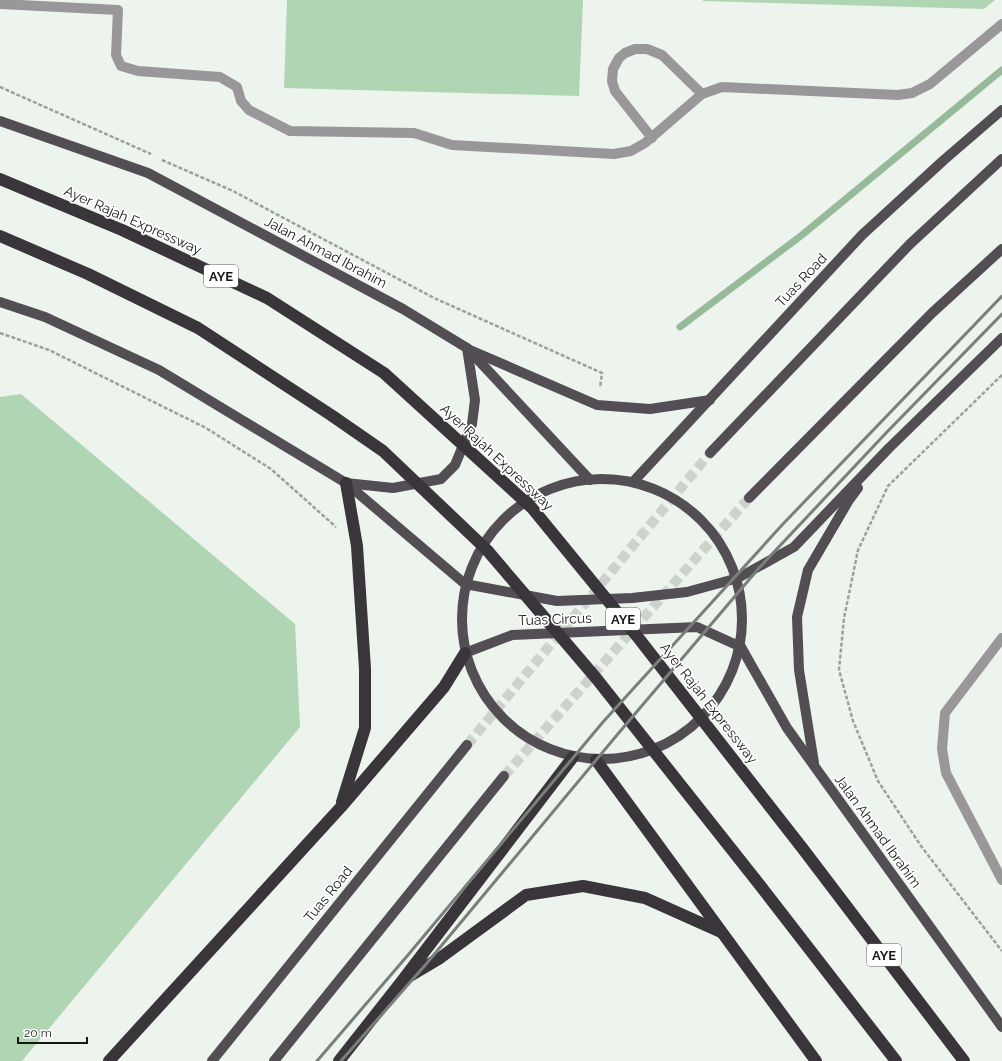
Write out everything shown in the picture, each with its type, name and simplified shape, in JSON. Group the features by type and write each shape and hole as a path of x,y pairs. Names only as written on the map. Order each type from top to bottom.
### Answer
{"highway":[{"name":"Ayer Rajah Expressway","path":"0,179 122,230 267,298 384,373 422,407 532,508 640,640 803,849 964,1061"},
{"path":"0,236 88,274 198,328 383,451 487,550 596,678 759,884 896,1061"},
{"path":"341,807 365,728 365,669 357,546 346,483"},
{"path":"109,1061 341,807 444,687 465,653"},
{"path":"339,1061 574,757"},
{"path":"596,760 816,1061"},
{"path":"402,981 440,958 526,896 584,886 645,898 723,933"}],"main road":[{"name":"Tuas Road","path":"633,482 862,235 945,159 1002,110"},
{"name":"Jalan Ahmad Ibrahim","path":"0,121 148,173 403,309 466,348 590,480"},
{"path":"710,453 910,244 1002,159"},
{"path":"749,498 932,313 1002,249"},
{"path":"0,302 45,318 159,370 346,483 465,584"},
{"path":"738,578 794,548 889,448 1002,338"},
{"path":"466,348 597,405 650,410 710,400"},
{"path":"346,483 393,488 441,479 455,465 472,424 475,400 466,348"},
{"path":"815,767 799,670 797,616 806,576 808,570 849,500 889,448"},
{"path":"590,480 633,482 661,492 687,507 708,527 726,551 738,578 744,612 741,647 730,679 713,707 690,730 661,747 629,757 596,760 574,757 536,743 504,720 479,689 465,653 462,623 465,584 476,554 494,529 516,507 543,491 573,482 590,480"},
{"name":"Tuas Circus","path":"465,584 557,601 632,598 687,592 738,578"},
{"name":"Tuas Circus","path":"465,653 512,634 697,627 741,647"},
{"name":"Jalan Ahmad Ibrahim","path":"741,647 788,728 1002,1027"},
{"name":"Tuas Road","path":"212,1061 467,745"},
{"path":"274,1061 504,776"}],"lane":[{"path":"0,4 118,10 116,55 122,66 138,71 220,77 237,87 241,101 248,110 290,131 414,133 452,144 614,154 631,151 645,143 702,94 722,87 898,95 912,93 930,84 1002,24"},
{"path":"652,138 615,91 612,81 613,69 619,58 625,53 635,49 647,49 662,55 702,94"},
{"path":"1002,638 945,713 942,749 946,773 1002,880"}],"path":[{"path":"0,87 153,155"},
{"path":"160,159 233,191 434,298 602,373 597,405"},
{"path":"0,332 49,350 206,428 271,470 357,546"},
{"path":"1002,375 888,486 858,550 844,618 840,670 853,721 878,781 921,846 1002,951"}],"building":[{"path":"287,0 583,0 579,96 284,88"},
{"path":"703,0 995,0 984,9"},
{"path":"21,394 295,624 300,727 22,1061 0,1061 0,397"}],"waterway":[{"path":"680,327 802,235 1002,70"}],"tunnel":[{"path":"467,745 710,453"},
{"path":"504,776 749,498"}],"railway":[{"path":"317,1061 408,955 603,722 783,524 1002,296"},
{"path":"341,1061 427,963 617,735 759,568 886,433 1002,314"}]}
